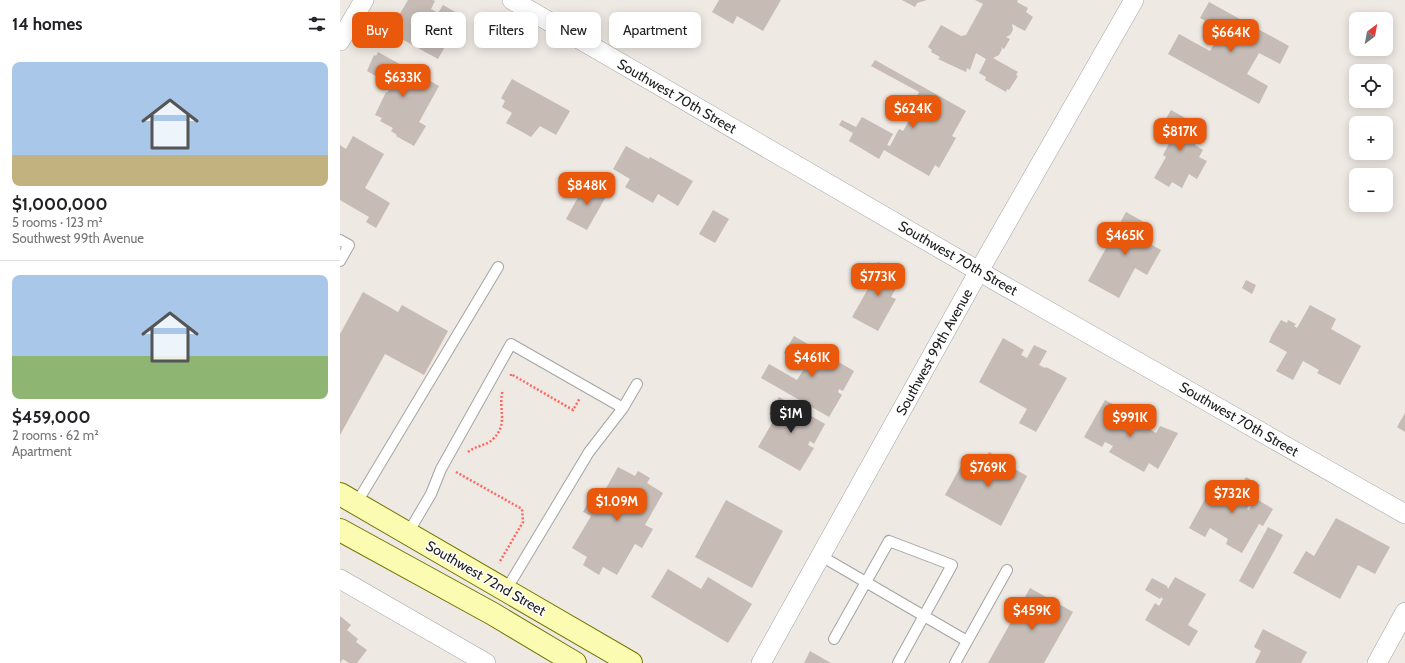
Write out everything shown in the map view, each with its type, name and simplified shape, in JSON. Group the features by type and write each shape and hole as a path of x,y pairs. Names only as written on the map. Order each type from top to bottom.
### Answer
{"main road":[{"path":"340,530 348,499"},
{"name":"Southwest 72nd Street","path":"348,499 631,663"},
{"name":"Southwest 72nd Street","path":"340,530 493,614 576,663"},
{"path":"493,614 506,590"}],"street":[{"path":"340,41 364,0"},
{"name":"Southwest 70th Street","path":"512,0 979,271 1405,514"},
{"name":"Southwest 99th Avenue","path":"761,663 979,271 1134,0"},
{"path":"340,579 486,663"},
{"path":"1377,663 1405,612"}],"lane":[{"path":"340,240 349,245 340,261"},
{"path":"348,499 498,267"},
{"path":"408,533 431,494 441,469 511,344 622,408"},
{"path":"506,590 589,452 622,408 637,384"},
{"path":"834,639 889,541 952,565 898,663"},
{"path":"821,556 967,641"},
{"path":"955,663 1007,570"}],"path":[{"path":"508,380 512,374 573,410 582,395"},
{"path":"465,456 473,448 493,439 503,422 501,398 504,387"},
{"path":"458,466 455,472 522,509 523,522 499,564"}],"building":[{"path":"408,0 435,1 431,9 436,12 411,12 411,44 403,40 403,12 401,12"},
{"path":"719,0 781,0 763,31 737,16 733,24 712,12"},
{"path":"902,0 927,0 917,3 915,7"},
{"path":"975,0 1018,0 1017,2 1028,8 1026,12 1033,17 1025,31 1012,24 1013,30 1010,35 1006,37 1010,39 1004,49 1001,47 1002,49 999,55 993,58 1018,72 1016,75 1018,76 1006,92 985,80 986,77 979,73 986,59 976,53 970,70 967,68 966,72 938,59 940,57 931,52 932,50 928,47 941,25 961,36 966,35 983,4"},
{"path":"1209,2 1289,46 1280,64 1259,53 1247,74 1268,86 1259,104 1168,54 1179,34 1210,51 1222,30 1200,18"},
{"path":"443,5 455,12 439,12"},
{"path":"418,48 444,48 438,59"},
{"path":"378,52 439,86 419,122 426,126 414,146 396,136 397,135 391,131 393,128 380,121 382,118 375,115 386,92 387,93 392,85 367,71 374,55 376,56"},
{"path":"875,60 966,111 952,136 956,138 939,168 935,165 929,176 884,150 879,159 849,141 853,133 839,125 842,120 856,127 862,117 893,134 887,145 890,146 899,129 903,131 914,112 910,110 919,92 871,66"},
{"path":"512,79 570,111 556,135 540,126 531,137 506,123 512,113 502,107 505,101 501,98"},
{"path":"1171,110 1196,124 1189,136 1197,141 1195,145 1203,150 1199,157 1207,161 1197,179 1189,174 1182,188 1172,182 1169,187 1154,178 1166,157 1163,155 1172,138 1159,131"},
{"path":"353,136 384,154 365,188 390,203 376,228 366,222 369,217 340,200 340,145 346,149"},
{"path":"626,146 649,159 650,157 693,181 678,206 658,194 653,203 625,187 630,179 613,169"},
{"path":"587,181 608,193 587,230 566,219"},
{"path":"713,210 729,219 715,243 699,234"},
{"path":"1126,212 1151,226 1143,240 1161,250 1147,275 1135,268 1119,298 1088,281"},
{"path":"878,262 903,276 891,297 896,299 878,331 852,317 869,287 865,284"},
{"path":"1246,280 1256,285 1252,294 1242,288"},
{"path":"363,292 398,312 402,305 448,331 424,375 385,354 340,435 340,334"},
{"path":"1310,305 1336,319 1331,329 1361,346 1340,385 1317,373 1319,370 1303,361 1293,380 1276,371 1287,352 1269,342 1272,335 1281,320 1287,323 1288,320 1296,324 1294,326 1297,328"},
{"path":"794,336 854,371 843,391 839,389 838,392 842,395 829,417 761,378 769,364 797,380 806,366 784,353"},
{"path":"1003,338 1024,350 1021,355 1027,358 1034,345 1047,351 1039,365 1067,378 1036,432 1019,423 1027,409 979,382"},
{"path":"779,397 825,424 814,444 810,441 808,445 814,448 800,471 758,447 775,418 769,414"},
{"path":"1105,400 1125,411 1123,414 1156,433 1160,426 1178,433 1158,469 1149,463 1144,472 1109,452 1113,446 1105,442 1102,447 1084,437"},
{"path":"1405,413 1405,432 1397,427"},
{"path":"989,452 1009,463 1008,465 1027,476 1001,526 945,495 962,464 978,472"},
{"path":"618,467 635,476 638,471 650,478 647,483 663,493 645,525 653,529 642,548 635,544 617,575 603,567 599,575 583,565 587,557 572,548 591,516 583,512 592,495 600,499"},
{"path":"1246,477 1260,485 1247,509 1249,510 1255,498 1273,509 1263,526 1259,524 1242,553 1226,544 1228,539 1210,528 1205,537 1189,528 1214,483 1239,497 1240,494 1237,492"},
{"path":"726,500 783,531 752,588 695,557"},
{"path":"1336,518 1390,547 1375,574 1358,565 1340,599 1293,573 1306,551 1314,556"},
{"path":"1268,527 1283,535 1253,589 1239,581"},
{"path":"668,569 701,589 708,577 752,604 728,643 651,597"},
{"path":"1175,577 1206,594 1188,625 1198,631 1189,646 1145,620 1155,603 1159,606 1163,599 1161,597 1160,599 1145,590 1152,578 1167,586 1168,589"},
{"path":"1030,588 1073,612 1044,663 988,663"},
{"path":"340,616 351,625 347,630 358,639 356,642 367,650 357,663 349,663 343,659 340,663"},
{"path":"1263,629 1307,652 1301,663 1255,663 1261,651 1254,647"},
{"path":"810,651 831,663 804,663"}]}
